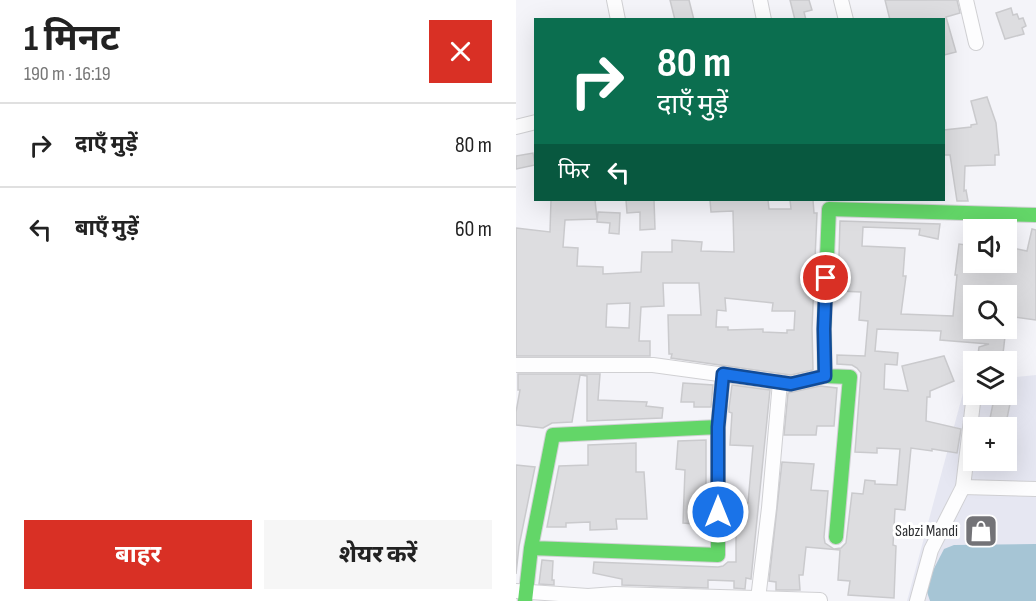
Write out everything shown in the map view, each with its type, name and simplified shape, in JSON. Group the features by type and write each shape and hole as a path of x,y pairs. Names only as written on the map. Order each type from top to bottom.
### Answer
{"street":[{"path":"614,0 618,18"},
{"path":"760,0 764,18"},
{"path":"841,0 846,18"},
{"path":"966,0 976,43"},
{"path":"516,127 534,122"},
{"path":"825,376 824,329 829,209 1036,214"},
{"path":"516,365 653,365 791,384 829,375 850,378 836,537"},
{"path":"531,549 718,555 718,427 723,374"},
{"path":"758,599 770,508 782,386 780,382"},
{"path":"916,601 931,550 963,487 973,405"},
{"path":"718,427 553,435 522,595 615,594 820,600"},
{"path":"963,487 1036,489"}],"shaded area":[{"name":"Sabzi Mandi","path":"1036,375 1036,601 907,601 963,393 963,405 1017,405 1017,377"}],"water":[{"path":"1036,544 1036,601 930,601 925,586 944,549 954,545"}],"building":[{"path":"670,0 689,0 694,18 674,18"},
{"path":"790,0 809,0 812,10 804,12 806,18 794,18"},
{"path":"885,0 957,0 960,13 946,17 956,52 945,55 945,18 890,18"},
{"path":"1011,8 1013,15 1017,14 1019,19 1023,18 1026,26 1022,28 1024,34 1005,39 996,13"},
{"path":"987,97 996,123 999,155 995,155 995,165 965,166 964,191 966,190 968,201 957,201 950,155 945,155 945,130 971,127 977,124 971,101"},
{"path":"533,153 534,165 516,169 516,156"},
{"path":"551,201 595,201 597,219 565,220 563,247 578,248 577,266 603,267 603,274 641,272 642,252 672,252 672,240 702,242 701,251 734,252 733,211 711,212 710,201 768,201 769,209 791,209 790,201 813,201 814,213 817,213 812,328 813,370 791,375 671,358 668,315 701,315 699,283 663,283 664,306 641,307 639,341 650,341 650,356 516,356 516,228 550,232","holes":["725,298 773,303 772,311 795,311 794,330 787,330 787,333 763,332 763,329 728,330 728,327 716,327 717,310 726,311","630,303 629,328 606,327 607,304"]},
{"path":"626,201 654,201 655,229 640,230 640,212 627,213"},
{"path":"598,212 620,213 619,234 609,233 610,223 597,222"},
{"path":"840,221 940,224 938,239 919,235 920,229 863,227 862,246 905,248 903,276 906,276 901,314 953,316 959,244 963,245 963,273 1017,273 1017,249 1027,251 1032,229 1036,230 1036,320 1017,317 1017,285 963,285 963,339 1005,339 1003,351 978,351 979,347 989,344 940,340 941,331 877,329 875,351 898,353 897,365 885,364 884,389 908,391 902,366 944,356 954,381 930,391 930,397 927,397 926,421 961,429 957,453 911,448 905,510 895,509 894,598 848,595 850,581 838,580 840,550 806,547 803,575 799,575 800,590 776,590 776,582 769,581 782,462 814,464 811,490 828,491 824,537 825,543 834,549 841,548 846,543 852,493 863,494 865,480 875,481 875,484 897,485 900,449 877,448 877,453 855,452 861,373 852,365 837,364 837,355 865,356 868,321 859,320 861,292 838,291"},
{"path":"518,374 600,374 598,400 647,402 646,406 663,408 662,418 587,421 587,376 580,375 572,422 552,423 543,428 516,425 520,390 518,390"},
{"path":"683,383 713,385 711,407 694,407 694,402 681,402"},
{"path":"732,385 770,390 751,579 746,578 745,589 734,588 734,581 708,580 708,588 622,585 622,579 593,573 594,562 718,567 728,562 736,562 736,525 730,525 730,503 748,503 753,446 730,445 732,413 729,412 729,408"},
{"path":"820,386 837,388 834,426 817,426 816,435 784,435 788,393"},
{"path":"993,405 1010,405 1007,417 990,417"},
{"path":"706,440 706,525 683,523 685,470 676,469 678,441"},
{"path":"636,443 636,472 644,472 647,519 616,519 617,529 590,530 590,522 566,523 566,527 547,527 559,466 588,465 588,445"},
{"path":"516,465 535,467 519,546 516,574"},
{"path":"542,560 553,561 554,585 539,584"}],"traffic: fast":[{"path":"836,537 850,377 825,376 824,329 829,209 1036,215"},
{"path":"525,601 531,548 553,435 718,427 718,555 531,548"}],"place":[{"name":"Sabzi Mandi","path":"981,531"}],"route":[{"path":"718,512 718,427 723,374 791,384 825,376 826,278"}]}
